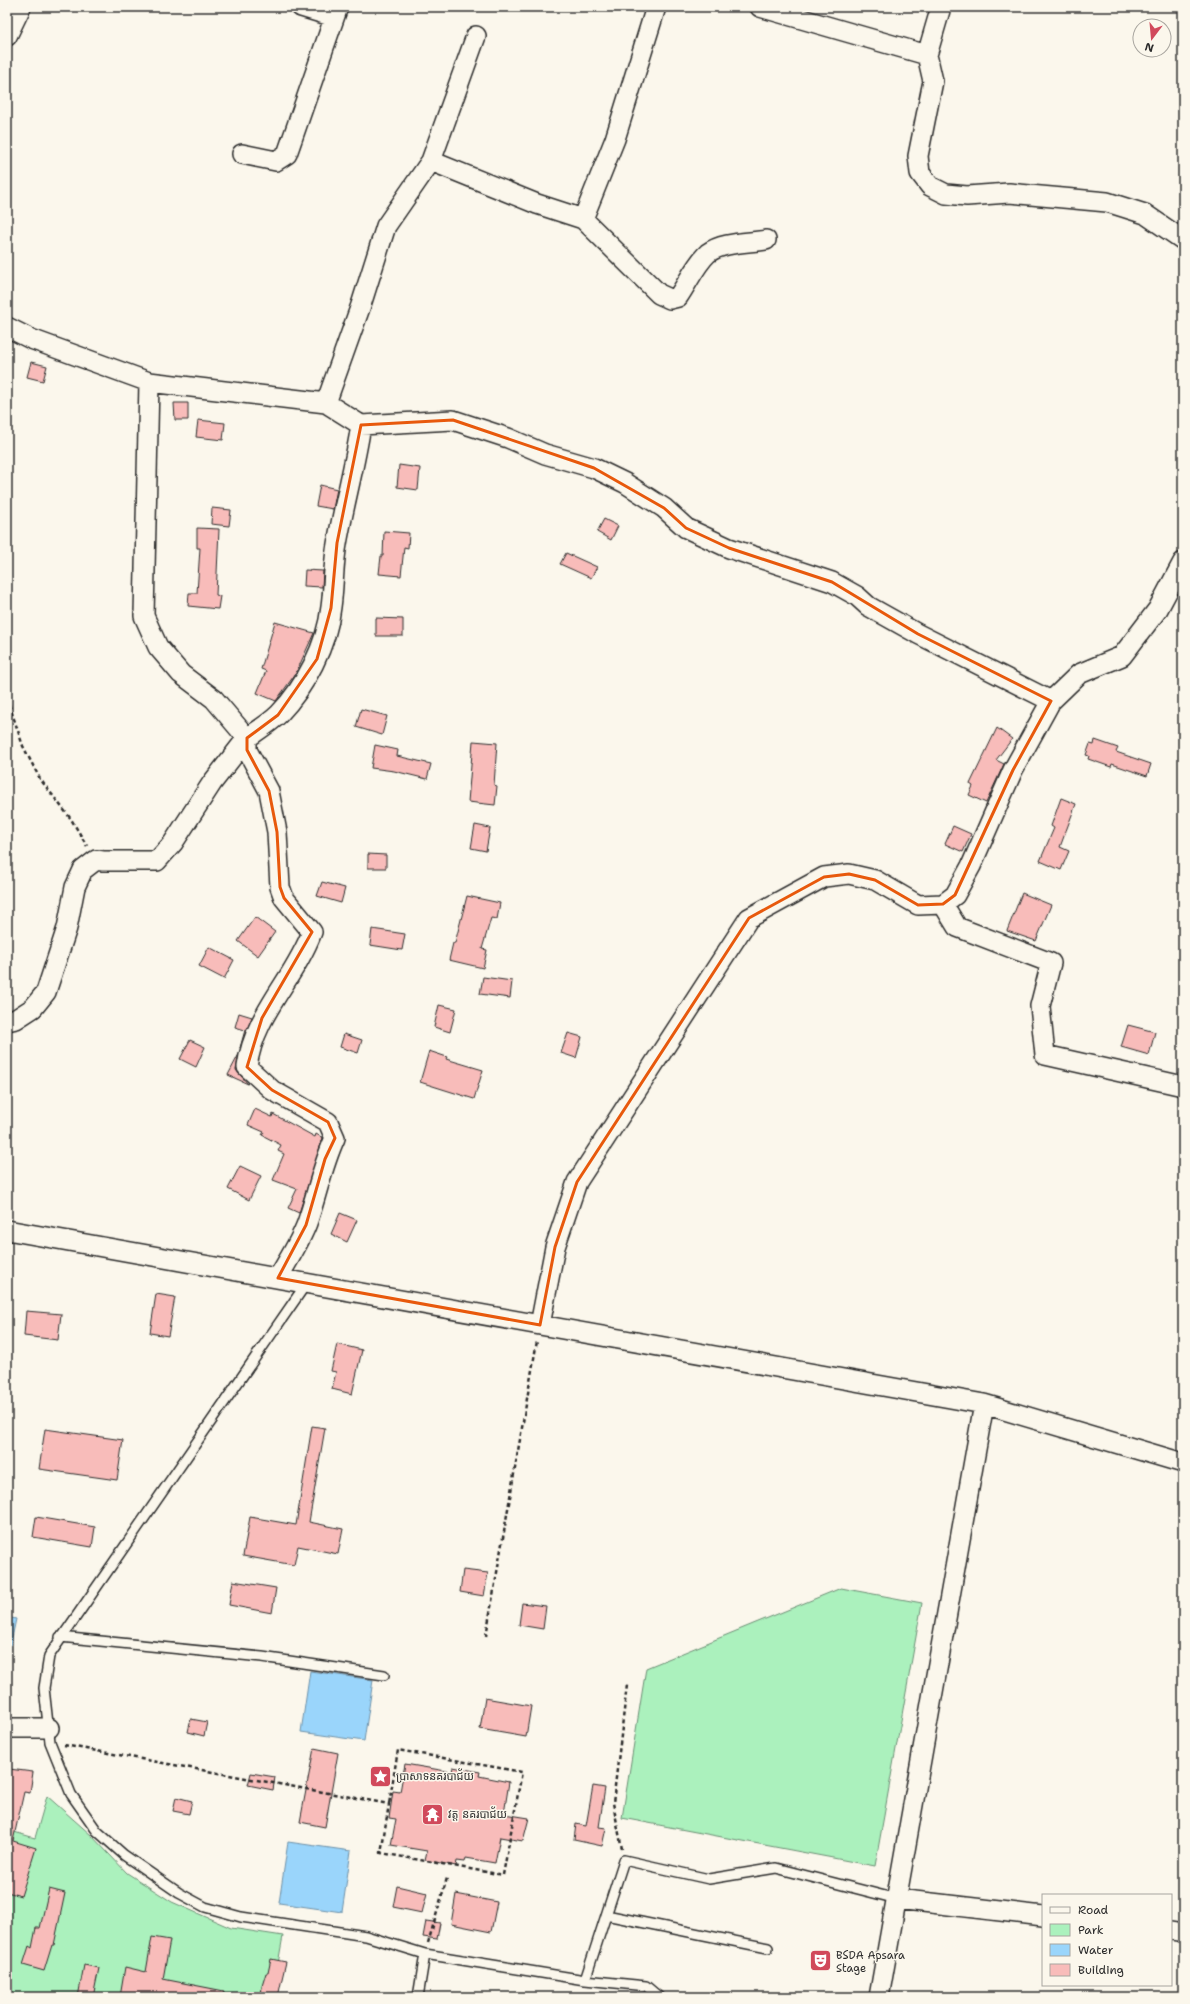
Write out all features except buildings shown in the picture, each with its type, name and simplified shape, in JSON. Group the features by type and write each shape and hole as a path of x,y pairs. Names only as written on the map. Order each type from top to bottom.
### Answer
{"street":[{"path":"7,36 21,7"},
{"path":"242,154 276,161 287,154 336,12 301,7"},
{"path":"583,219 615,139 656,7"},
{"path":"760,7 927,55"},
{"path":"941,7 927,55 933,81 918,156 920,173 930,186 946,194 960,195 1009,193 1107,202 1145,214 1183,240"},
{"path":"326,403 361,305 386,226 431,161 476,36"},
{"path":"431,161 537,204 583,219 659,294 670,299 678,297 696,268 709,253 725,246 766,240"},
{"path":"7,327 46,345 149,382 326,403 361,425 453,420 508,438 545,454 594,468 625,483 664,508 686,528 729,548 832,582 857,596 868,606 925,638 1051,701"},
{"path":"149,382 144,616 158,647 181,674 214,699 247,738 248,750 269,791 277,832 280,887 284,898 312,932 307,946 262,1018 249,1056 247,1067 272,1090 328,1122 335,1138 325,1159 316,1197 306,1225 278,1278"},
{"path":"7,1021 16,1019 33,1008 46,992 67,928 75,886 83,870 96,860 157,861 173,843 212,783 247,738 278,715 301,686 317,659 331,608 332,576 337,544 357,454 361,425"},
{"path":"540,1325 554,1247 577,1182 749,918 824,877 849,874 875,880 918,905 943,904 955,896 972,866 1014,770 1051,701 1079,674 1122,656 1158,609 1183,562"},
{"path":"943,904 957,927 1051,963 1040,1006 1045,1055 1183,1086"},
{"path":"7,1230 984,1404 1183,1463"},
{"path":"879,1997 984,1404"},
{"path":"7,1728 49,1735"},
{"path":"897,1899 1042,1916"},
{"path":"1172,1931 1183,1933"}],"lane":[{"path":"306,1284 48,1656 44,1688 49,1735 71,1794 97,1831 124,1855 179,1893 205,1907 241,1917 366,1936 425,1954 585,1980 646,1986 660,1997"},
{"path":"60,1637 262,1657 384,1675"},
{"path":"585,1980 624,1860 709,1879 776,1868 897,1899"},
{"path":"606,1915 768,1948"},
{"path":"418,1997 425,1954"}],"path":[{"path":"7,698 23,746 40,779 71,819 96,860"},
{"path":"486,1636 540,1325"},
{"path":"624,1860 613,1802 627,1685"},
{"path":"49,1735 389,1804"},
{"path":"398,1750 522,1772 503,1875 381,1853 389,1804 398,1750"},
{"path":"425,1954 447,1878"}],"highlighted area":[{"path":"453,420 594,468 664,508 686,528 729,548 832,582 918,634 1051,701 1013,770 955,895 943,904 918,905 875,880 849,874 824,877 749,918 577,1182 555,1247 540,1325 278,1278 306,1225 325,1159 335,1138 328,1122 272,1090 247,1067 262,1018 312,932 284,898 280,887 277,832 269,791 247,750 247,738 278,715 317,659 331,608 337,543 361,425"}],"green space":[{"path":"841,1588 922,1603 875,1866 622,1818 646,1668"},
{"path":"47,1796 91,1835 127,1873 172,1902 231,1928 283,1936 272,1997 7,1997 7,1830 35,1838"}],"water":[{"path":"7,1617 16,1619 7,1662"},
{"path":"310,1671 373,1680 364,1741 301,1732"},
{"path":"288,1842 351,1851 342,1912 279,1903"}],"place":[{"name":"ប្រាសាទនគរបាជ័យ","path":"380,1776"},
{"name":"វត្ត នគរបាជ័យ","path":"432,1814"},
{"name":"BSDA Apsara Stage","path":"820,1961"}]}
